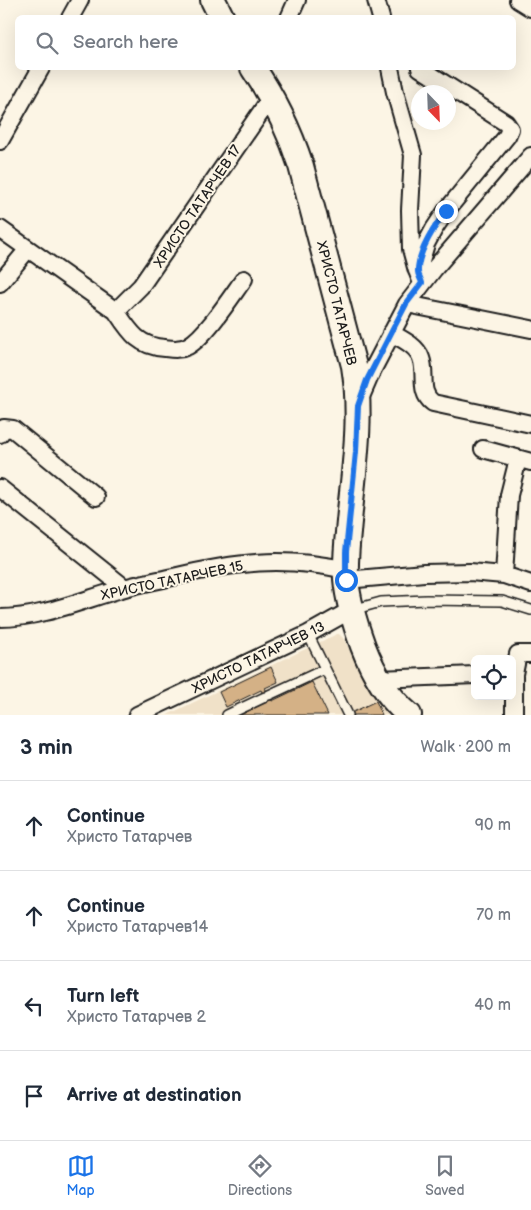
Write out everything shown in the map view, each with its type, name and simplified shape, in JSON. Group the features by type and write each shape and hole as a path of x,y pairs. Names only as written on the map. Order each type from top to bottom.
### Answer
{"main road":[{"path":"213,0 220,15"},
{"name":"ХРИСТО ТАТАРЧЕВ","path":"256,70 283,116 301,166 350,349 355,375 358,406 357,437 346,545 346,575 352,610 365,652 379,679 390,696 408,715"}],"street":[{"path":"72,15 80,0"},
{"path":"290,15 297,0"},
{"path":"376,0 380,15"},
{"path":"518,0 531,8"},
{"path":"0,141 40,70"},
{"path":"390,70 413,156 414,173 410,210 411,249 420,278"},
{"path":"420,278 423,251 434,229 446,211 507,136 510,129 506,123 423,70"},
{"name":"ХРИСТО ТАТАРЧЕВ 17","path":"116,311 141,286 272,96"},
{"path":"358,406 367,380 420,278 531,156"},
{"path":"0,229 116,311 139,341 156,348 177,350 200,337 244,279"},
{"path":"0,283 28,249"},
{"path":"406,304 531,329"},
{"path":"391,333 412,347 421,358 424,374 424,393 433,403 531,424"},
{"path":"0,434 4,428 13,430 96,497"},
{"path":"483,449 524,460 509,495 504,575"},
{"path":"0,488 124,588"},
{"name":"ХРИСТО ТАТАРЧЕВ 15","path":"0,618 10,618 46,611 124,588 196,571 253,562 305,563 346,575 470,572 504,575 531,584"},
{"name":"ХРИСТО ТАТАРЧЕВ 13","path":"137,715 308,634 352,610"},
{"path":"516,662 518,654 531,654"},
{"path":"379,679 471,675"},
{"path":"514,700 514,715"}],"lane":[{"path":"352,610 381,602 426,600 502,601 531,610"},
{"path":"308,634 348,715"},
{"path":"226,715 325,669"}],"shaded area":[{"path":"337,634 344,639 369,687 388,715 167,715"}],"building":[{"path":"271,667 278,682 265,688 272,701 312,682 328,715 240,715 267,702 261,690 226,707 219,692"},
{"path":"376,701 382,715 349,715 349,714"}],"route":[{"path":"346,580 346,552 356,452 358,406 367,380 406,304 422,283 418,273 423,251 446,211"}]}
